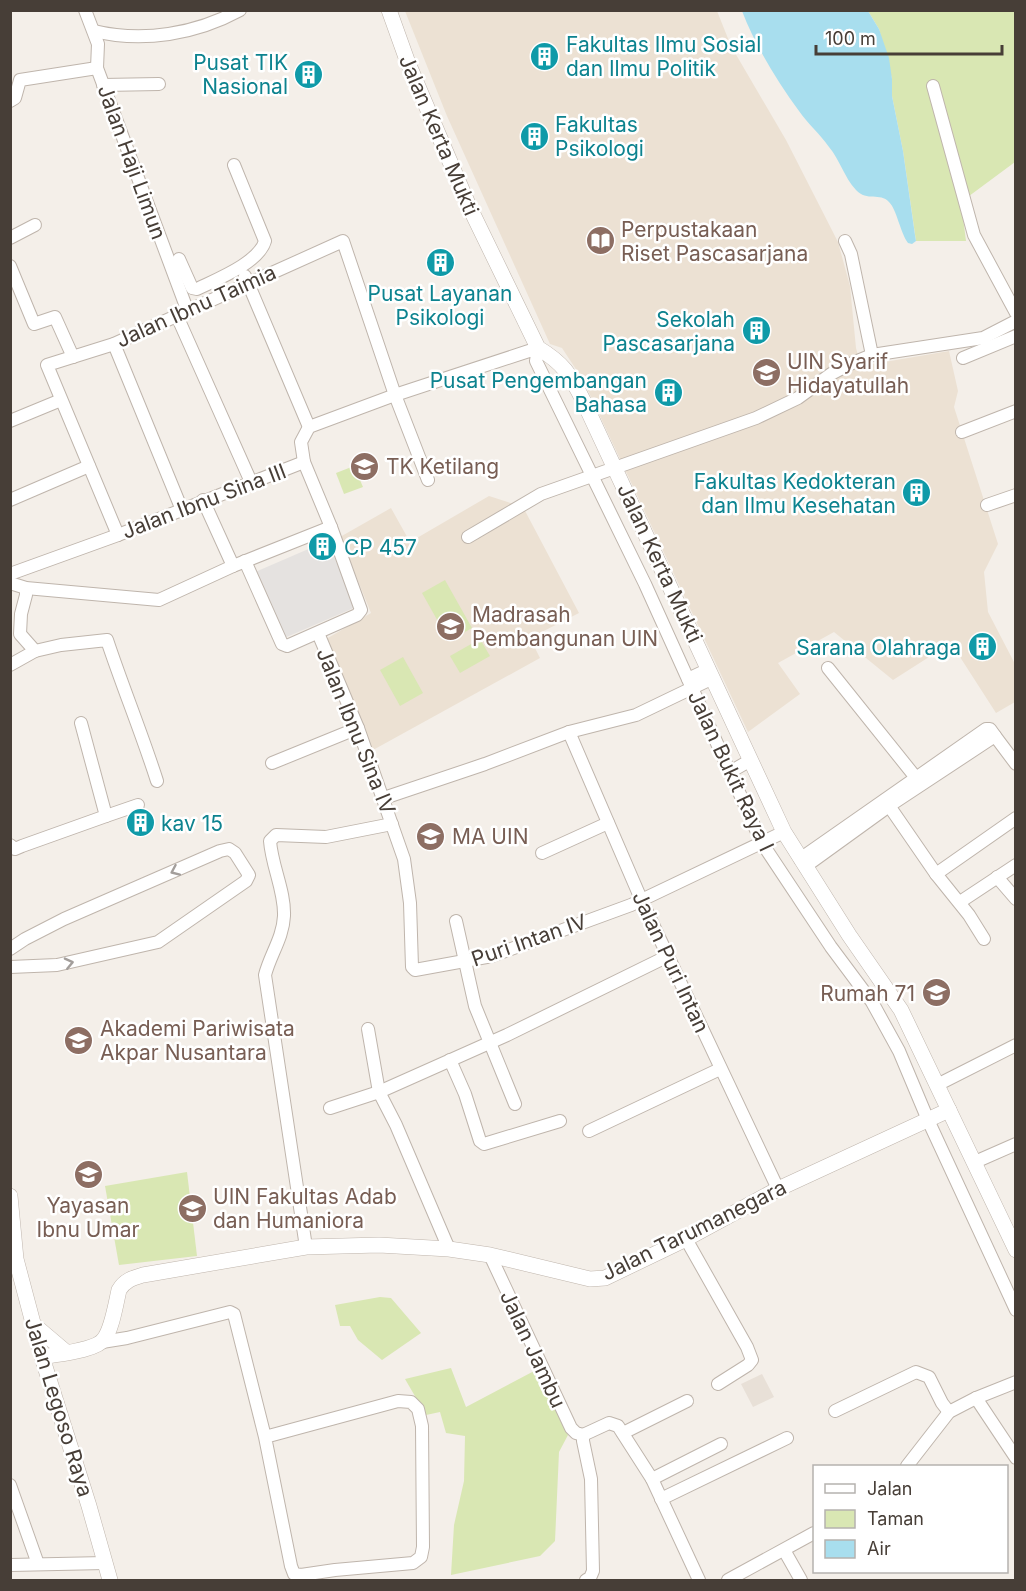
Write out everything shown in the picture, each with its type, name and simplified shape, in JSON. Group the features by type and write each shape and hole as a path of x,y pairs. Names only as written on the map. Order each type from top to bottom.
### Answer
{"street":[{"name":"Jalan Haji Limun","path":"85,10 98,44 97,68 183,314 251,482"},
{"path":"94,31 115,36 149,38 192,28 240,10"},
{"name":"Jalan Kerta Mukti","path":"389,10 408,63 468,204 538,348 558,361 571,376 602,472 711,674 749,761 784,832 849,935 901,1010 937,1086 939,1115"},
{"path":"10,101 15,98 20,80 97,68"},
{"path":"103,85 159,84"},
{"path":"933,86 974,235 1016,313"},
{"path":"179,259 195,289 241,267 262,249 265,242 234,165"},
{"path":"10,238 35,225"},
{"path":"845,241 851,254 872,355"},
{"name":"Jalan Ibnu Taimia","path":"61,400 46,368 47,365 114,344 343,242 395,395"},
{"path":"10,266 34,324 55,316 73,357"},
{"path":"241,267 309,427 395,395 538,348"},
{"path":"468,537 527,501 756,418 798,398 831,374 872,355 983,338 1016,321"},
{"path":"963,358 1016,336"},
{"path":"114,344 182,510"},
{"name":"Jalan Bukit Raya I","path":"538,348 536,361 602,472 645,584 762,843 831,947 872,1002 939,1115 1016,1310"},
{"path":"395,395 428,480"},
{"path":"10,421 61,400 118,535"},
{"path":"962,432 1016,411"},
{"name":"Jalan Ibnu Sina III","path":"10,574 118,535 304,462 301,442 309,427"},
{"name":"Jalan Ibnu Sina IV","path":"304,462 331,526 361,610 354,617 318,633 358,728 404,859 410,903 412,967 415,970"},
{"path":"10,500 89,466"},
{"path":"987,505 1016,495"},
{"path":"203,500 282,644 287,646 318,633"},
{"path":"10,583 26,588 159,600 331,526"},
{"path":"26,588 27,595 21,614 20,634 35,651"},
{"path":"10,665 35,651 61,645 107,640 157,782"},
{"path":"828,668 920,781"},
{"path":"384,798 485,764 569,732 636,715 711,674"},
{"path":"81,723 106,816"},
{"path":"272,763 358,728"},
{"path":"803,862 920,781 986,729 990,729 1016,764"},
{"name":"Jalan Puri Intan","path":"569,732 641,899 778,1189"},
{"path":"730,772 749,761"},
{"path":"887,803 936,874 960,902 984,939"},
{"path":"10,845 15,849 138,805"},
{"path":"936,874 1016,818"},
{"path":"542,853 608,823"},
{"path":"306,1246 266,975 268,965 281,937 284,917 283,900 270,842 276,835 326,837 392,824"},
{"name":"Puri Intan IV","path":"415,970 492,956 641,899 784,832"},
{"path":"10,949 64,920 220,851 229,849 235,853 249,875 246,880 158,942 57,965 10,967"},
{"path":"960,902 1016,865"},
{"path":"997,877 1016,899"},
{"path":"456,921 475,1006 515,1104"},
{"path":"831,947 849,935"},
{"path":"330,1108 380,1092 668,956"},
{"path":"368,1029 380,1092 449,1249"},
{"path":"937,1086 1016,1045"},
{"path":"450,1060 465,1094 480,1141 484,1144 560,1121"},
{"path":"589,1131 720,1069"},
{"path":"939,1115 975,1162 1016,1250"},
{"name":"Jalan Tarumanegara","path":"104,1339 119,1290 129,1279 306,1246 379,1245 449,1249 490,1255 597,1279 605,1278 686,1239 778,1189 939,1115"},
{"path":"975,1162 1016,1144"},
{"name":"Jalan Legoso Raya","path":"10,1196 16,1259 42,1357 110,1581"},
{"path":"686,1239 747,1347 752,1360 718,1384"},
{"name":"Jalan Jambu","path":"490,1255 571,1428 576,1433 584,1435"},
{"path":"42,1357 93,1347 104,1339 126,1338 230,1312 234,1314 265,1437 294,1574 412,1563 421,1557 423,1547 422,1426 418,1409 411,1402 398,1401 265,1437"},
{"path":"33,1324 66,1352"},
{"path":"835,1411 916,1372 929,1377 949,1412"},
{"path":"908,1465 949,1412 1016,1382"},
{"path":"976,1398 1016,1458"},
{"path":"623,1433 687,1401"},
{"path":"586,1581 593,1571 592,1502 591,1479 583,1441 584,1435 609,1424 618,1426 652,1479 699,1581"},
{"path":"661,1499 787,1438"},
{"path":"652,1479 721,1444"},
{"path":"10,1485 38,1564"},
{"path":"733,1579 813,1534"},
{"path":"784,1551 801,1581"},
{"path":"10,1565 105,1563"}],"shaded area":[{"name":"UIN Syarif Hidayatullah","path":"405,11 717,11 731,46 786,140 838,242 850,286 856,348 861,366 949,351 958,391 954,407 998,544 984,572 988,612 1015,664 1015,702 996,713 951,643 893,680 834,632 778,663 800,694 748,732 583,380 562,348 550,344 447,116"},
{"name":"Madrasah Pembangunan UIN","path":"489,496 523,507 579,613 530,638 540,658 373,750 363,732 326,639 371,613 340,537 391,508 410,542"},
{"path":"327,541 356,607 282,639 253,573"},
{"path":"762,1374 774,1397 753,1407 741,1384"}],"green space":[{"path":"868,11 1015,11 1015,162 961,202 966,241 916,241 903,151 892,96 892,79 879,29"},
{"path":"354,466 363,487 344,494 336,473"},
{"path":"445,580 472,628 449,641 422,593"},
{"path":"480,639 490,656 460,673 450,656"},
{"path":"403,657 423,693 400,706 380,670"},
{"path":"187,1172 197,1256 119,1265 105,1186"},
{"path":"380,1297 391,1298 421,1333 382,1360 358,1340 350,1326 340,1326 335,1305"},
{"path":"451,1368 466,1407 536,1370 568,1435 559,1452 555,1541 540,1556 451,1575 454,1525 464,1481 465,1436 446,1433 440,1412 426,1415 405,1379"}],"water":[{"path":"742,11 868,11 879,29 889,58 892,96 903,151 916,241 912,244 908,243 905,238 889,202 882,198 860,194 852,185 833,152 803,116 775,75 753,37"}],"place":[{"name":"Fakultas Ilmu Sosial dan Ilmu Politik","path":"545,56"},
{"name":"Pusat TIK Nasional","path":"309,74"},
{"name":"Fakultas Psikologi","path":"534,136"},
{"name":"Perpustakaan Riset Pascasarjana","path":"600,241"},
{"name":"Pusat Layanan Psikologi","path":"440,262"},
{"name":"Sekolah Pascasarjana","path":"756,331"},
{"name":"UIN Syarif Hidayatullah","path":"766,373"},
{"name":"Pusat Pengembangan Bahasa","path":"668,392"},
{"name":"TK Ketilang","path":"365,466"},
{"name":"Fakultas Kedokteran dan Ilmu Kesehatan","path":"917,493"},
{"name":"CP 457","path":"323,547"},
{"name":"Madrasah Pembangunan UIN","path":"451,626"},
{"name":"Sarana Olahraga","path":"982,647"},
{"name":"kav 15","path":"140,823"},
{"name":"MA UIN","path":"431,836"},
{"name":"Rumah 71","path":"936,993"},
{"name":"Akademi Pariwisata Akpar Nusantara","path":"79,1040"},
{"name":"Yayasan Ibnu Umar","path":"88,1174"},
{"name":"UIN Fakultas Adab dan Humaniora","path":"192,1208"}]}
